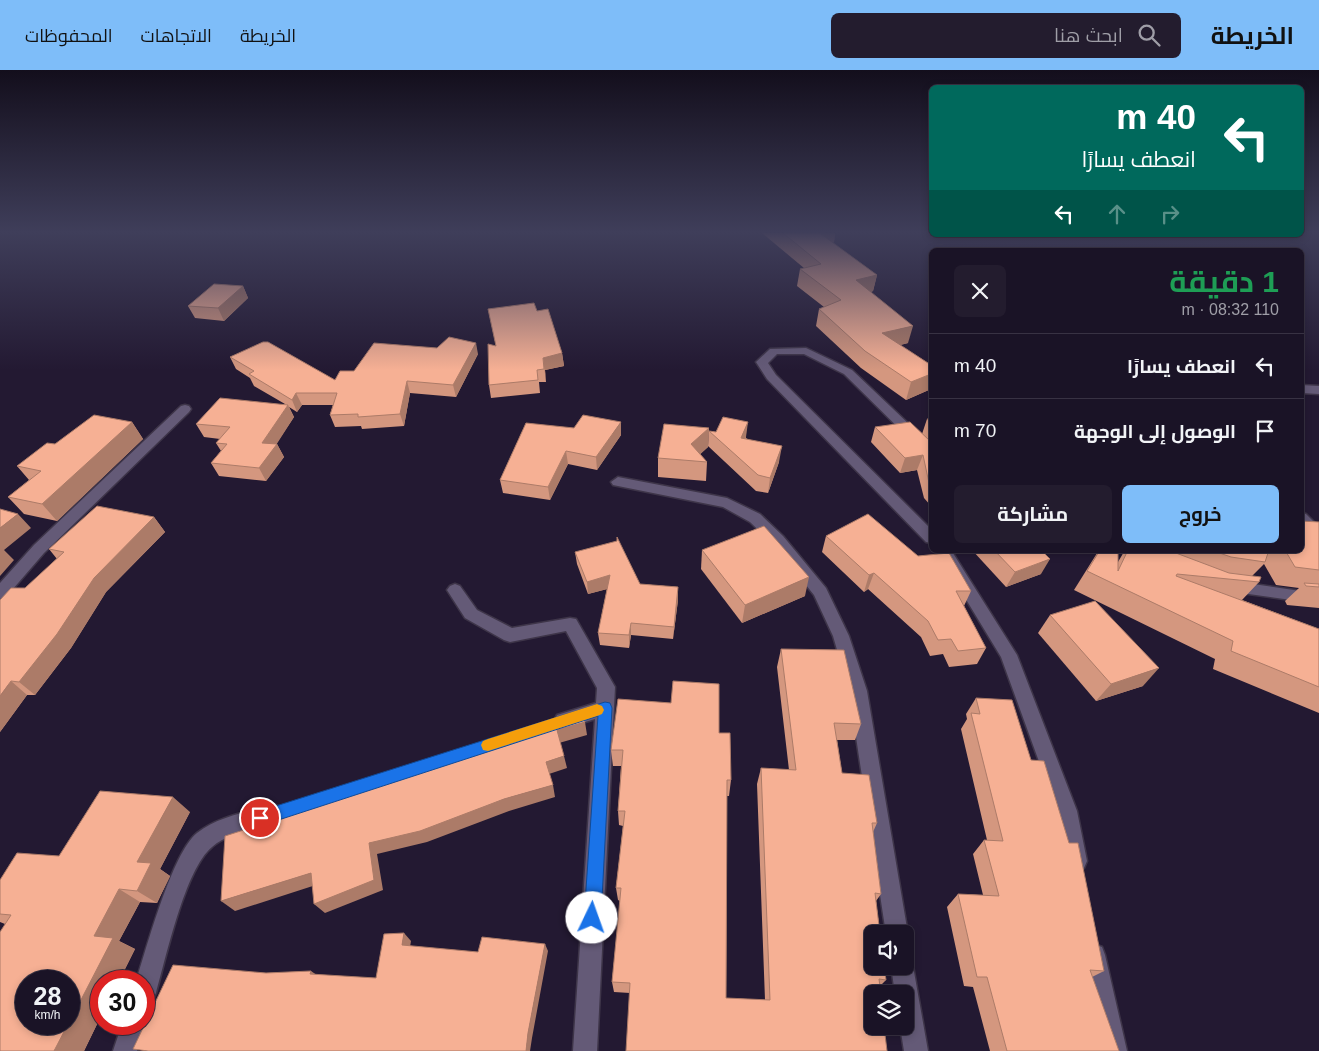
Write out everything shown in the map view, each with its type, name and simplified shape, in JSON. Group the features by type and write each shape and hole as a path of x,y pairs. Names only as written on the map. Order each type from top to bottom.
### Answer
{"street":[{"path":"929,450 848,372 806,351 774,352 762,362 771,378 929,536"},
{"path":"1304,389 1319,390"},
{"path":"0,593 39,549 185,409"},
{"path":"618,482 726,503 755,518 778,540 820,592 841,636 858,691 896,925"},
{"path":"1304,521 1319,536"},
{"path":"945,553 1009,655 1068,811 1080,879"},
{"path":"1213,584 1316,600 1319,597"},
{"path":"455,590 471,614 510,635 570,624 606,687 585,1051"},
{"path":"549,726 605,708"},
{"path":"151,970 186,864 203,840 224,830 289,809"},
{"path":"1091,937 1115,1051"},
{"path":"903,975 916,1051"},
{"path":"125,1051 130,1035"}],"building":[{"path":"813,279 861,279 856,280 913,326 882,333 929,364 929,375 911,382 865,351 819,309 841,300"},
{"path":"214,284 243,286 218,308 188,306"},
{"path":"534,303 537,311 548,309 562,353 543,358 544,369 537,370 538,380 489,385 488,344 496,346 488,309"},
{"path":"449,337 476,343 453,385 407,381 400,414 358,417 358,414 330,415 337,393 296,393 292,400 249,374 254,371 230,357 263,342 268,342 335,380 340,371 354,371 374,343 437,348"},
{"path":"220,398 288,405 262,443 277,444 259,468 211,463 227,444 216,443 230,427 196,424"},
{"path":"94,415 132,422 42,504 8,497 41,471 17,466 47,443 55,444"},
{"path":"583,415 621,422 596,457 566,451 548,487 500,480 526,423 574,428"},
{"path":"723,417 748,422 741,438 782,446 770,478 758,475 709,431 716,432"},
{"path":"910,422 929,440 929,483 923,455 905,458 875,427"},
{"path":"664,424 709,428 691,444 707,462 658,458"},
{"path":"97,506 154,517 94,578 57,634 19,682 11,681 0,696 0,600 11,588 25,588 64,552 49,549"},
{"path":"0,509 18,514 0,528"},
{"path":"868,514 918,556 949,553 971,591 956,591 986,648 958,651 951,639 938,640 928,621 874,573 869,575 826,536"},
{"path":"1304,521 1319,522 1319,570 1295,567 1287,553 1304,553"},
{"path":"764,526 809,577 745,605 702,550"},
{"path":"617,537 640,584 678,587 674,627 631,623 629,635 598,633 610,575 587,582 575,552 617,541"},
{"path":"997,553 1044,553 1050,559 1015,572"},
{"path":"1098,553 1118,553 1118,571 1127,553 1176,553 1229,573 1261,577 1259,582 1177,574 1176,576 1319,629 1319,687 1231,651 1233,641 1087,571"},
{"path":"1220,553 1268,553 1265,562 1231,557"},
{"path":"1304,583 1319,584 1319,587 1306,586"},
{"path":"1095,601 1159,668 1111,684 1050,615"},
{"path":"781,649 844,650 861,724 834,723 842,773 869,775 877,823 872,823 881,894 875,893 879,925 864,925 864,975 885,975 886,980 879,979 880,985 864,985 864,1035 885,1035 887,1051 626,1051 630,983 612,982 621,888 616,888 625,811 618,811 623,750 611,750 618,699 671,703 673,681 719,684 719,733 730,733 731,780 727,780 726,998 770,1000 761,768 796,770"},
{"path":"976,698 1012,700 1031,760 1044,761 1069,843 1078,843 1104,971 1090,970 1119,1051 1007,1051 987,977 977,977 958,894 999,896 984,840 1003,841 971,713 980,714"},
{"path":"582,712 585,722 557,730 564,756 546,762 553,785 504,799 420,831 369,843 374,880 314,904 311,873 221,901 225,836 253,827 253,817"},
{"path":"100,791 173,797 137,862 151,863 137,891 119,889 94,936 113,938 96,970 90,970 90,982 80,1002 80,970 15,970 15,1035 62,1035 54,1051 0,1051 0,932 11,915 0,914 0,880 17,853 59,856"},
{"path":"404,933 402,945 478,952 482,937 545,944 526,1051 148,1051 133,1049 140,1035 155,1035 155,1003 173,965 266,973 311,971 310,974 376,978 384,934"}],"slow traffic":[{"path":"488,745 597,710"}],"route":[{"path":"260,818 605,708 592,918"}]}
